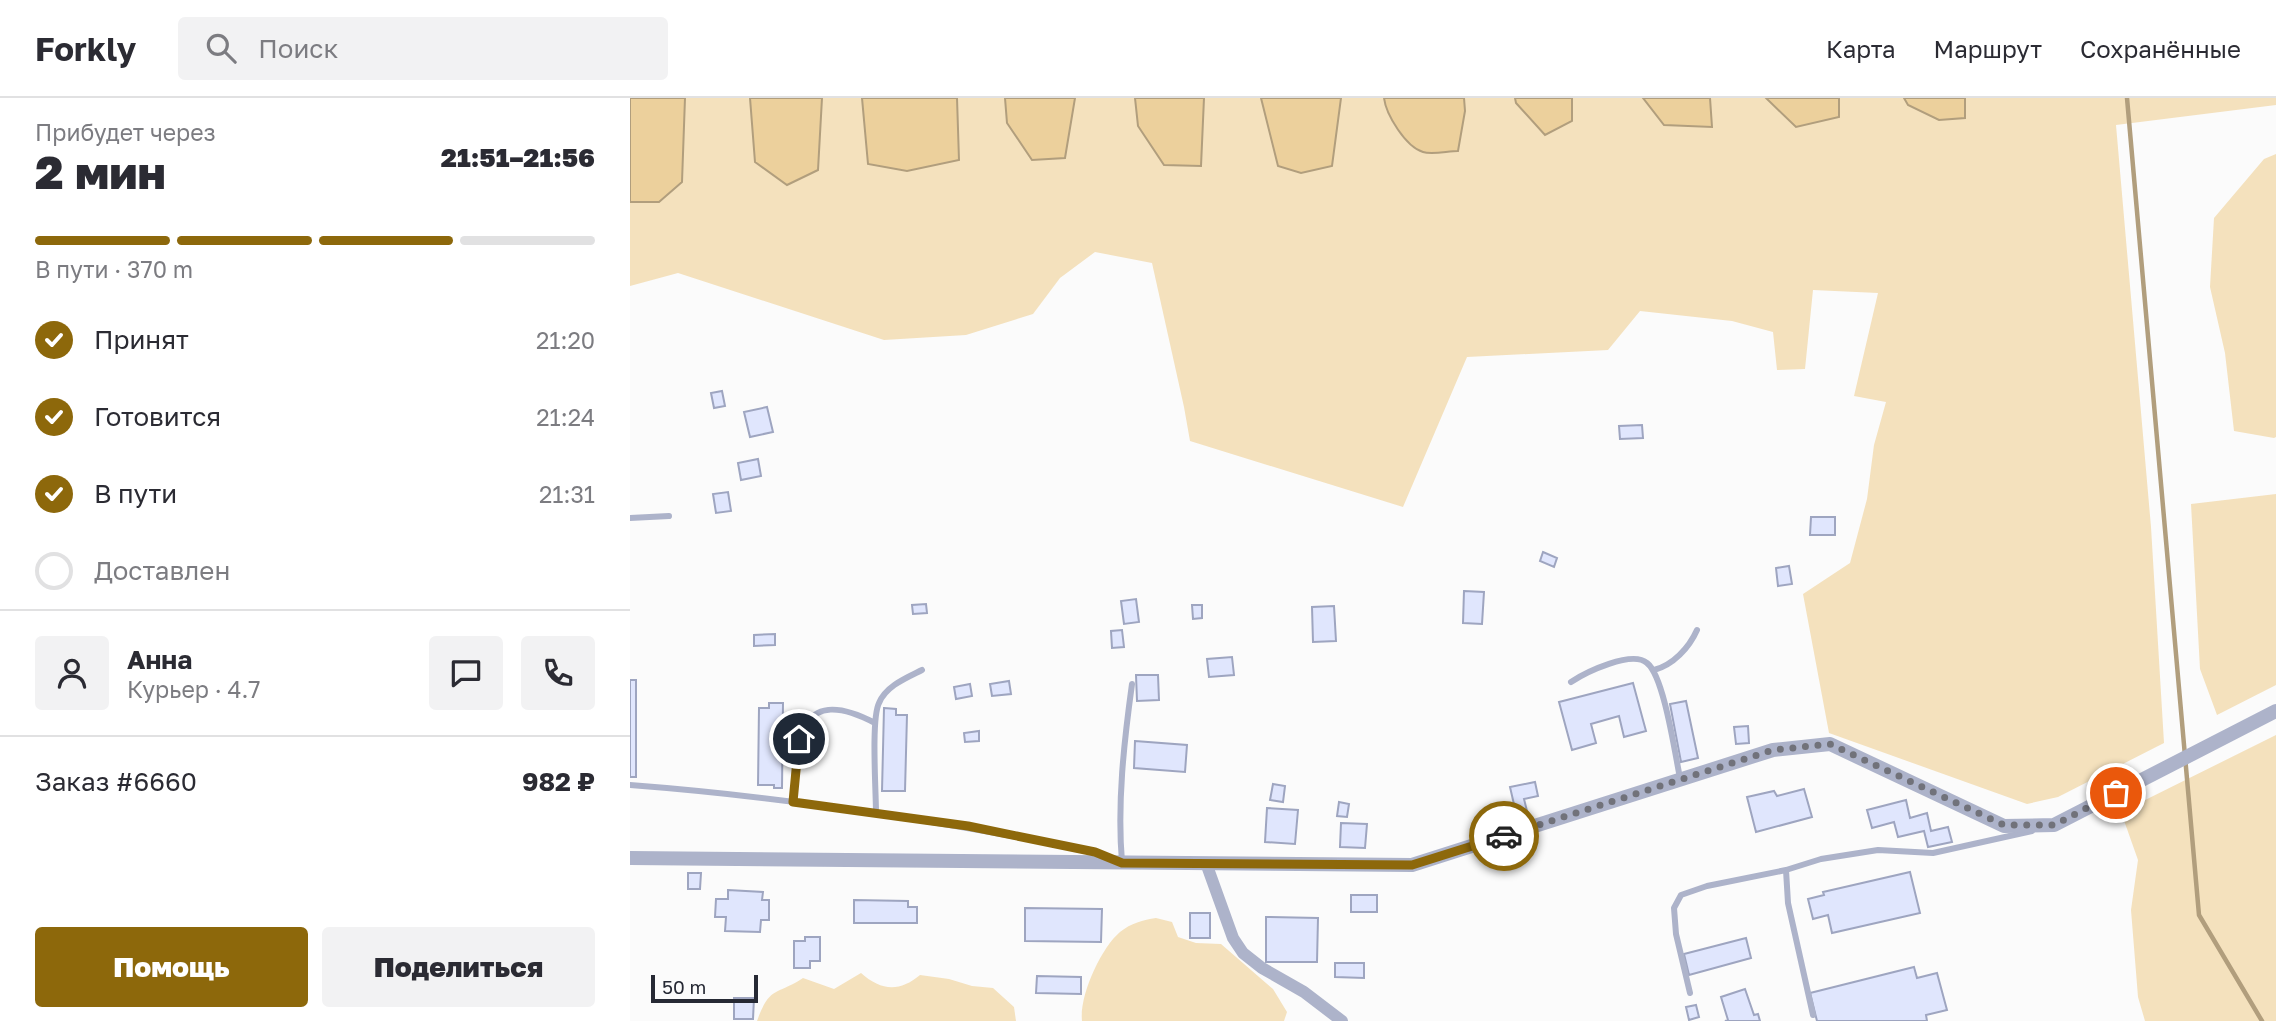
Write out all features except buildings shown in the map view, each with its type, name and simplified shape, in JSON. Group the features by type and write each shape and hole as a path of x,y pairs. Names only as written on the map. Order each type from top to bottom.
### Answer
{"street":[{"path":"630,858 1412,865 1773,750 1830,744 2004,825 2054,825 2276,711"},
{"path":"1206,863 1233,938 1243,953 1262,968 1304,992 1342,1021"}],"lane":[{"path":"630,518 669,516"},
{"path":"1654,670 1673,661 1693,640 1698,630"},
{"path":"1571,681 1593,670 1632,659 1639,658 1647,663 1654,670 1662,695 1681,779"},
{"path":"876,813 875,723 878,704 887,691 922,670"},
{"path":"630,785 793,802 968,826 1095,852 1122,863 1120,844 1124,765 1132,684"},
{"path":"793,802 799,739 805,723 817,712 837,709 857,713 875,723"},
{"path":"1690,993 1676,934 1674,908 1681,895 1707,886 1786,870 1821,859 1878,850 1933,853 2054,825"},
{"path":"1786,870 1788,903 1812,1015"}],"shaded area":[{"path":"630,98 2276,98 2276,105 2116,125 2151,527 2164,743 2058,797 2027,804 1829,733 1803,594 1850,563 1867,499 1874,445 1886,402 1854,396 1878,293 1813,290 1805,369 1777,370 1773,332 1732,321 1640,311 1608,350 1467,357 1403,507 1190,441 1152,263 1095,252 1060,278 1033,314 966,335 884,340 678,273 630,286"},
{"path":"630,98 685,98 682,182 659,202 630,202"},
{"path":"750,98 822,98 818,170 787,185 755,162"},
{"path":"862,98 957,98 959,160 907,171 868,164"},
{"path":"1005,98 1075,98 1065,158 1032,160 1007,123"},
{"path":"1135,98 1204,98 1201,166 1164,165 1138,126"},
{"path":"1261,98 1341,98 1332,166 1301,173 1278,166"},
{"path":"1384,98 1464,98 1465,111 1458,151 1423,152 1410,144 1398,130"},
{"path":"1515,98 1572,98 1572,121 1545,135 1516,103"},
{"path":"1643,98 1710,98 1712,127 1664,125"},
{"path":"1766,98 1839,98 1839,117 1796,127"},
{"path":"1904,98 1965,98 1965,118 1939,120 1908,105"},
{"path":"2276,154 2274,438 2234,431 2225,353 2210,287 2214,218 2264,159"},
{"path":"2276,494 2276,685 2217,715 2200,669 2191,504"},
{"path":"2276,735 2276,1021 2145,1021 2138,997 2131,910 2138,860 2121,812"},
{"path":"1156,918 1172,922 1178,937 1196,943 1221,944 1273,989 1287,1012 1284,1021 1082,1021 1088,986 1113,939 1137,922"},
{"path":"861,973 876,983 890,987 913,981 920,975 993,988 1014,1007 1016,1021 757,1021 770,996 803,978 834,989"}],"waterway":[{"path":"2127,98 2199,915 2262,1021"}],"way so far":[{"path":"1504,836 1773,750 1830,744 2004,825 2054,825 2116,793"}],"route":[{"path":"799,739 793,802 968,826 1095,852 1122,863 1412,865 1504,836"}]}
